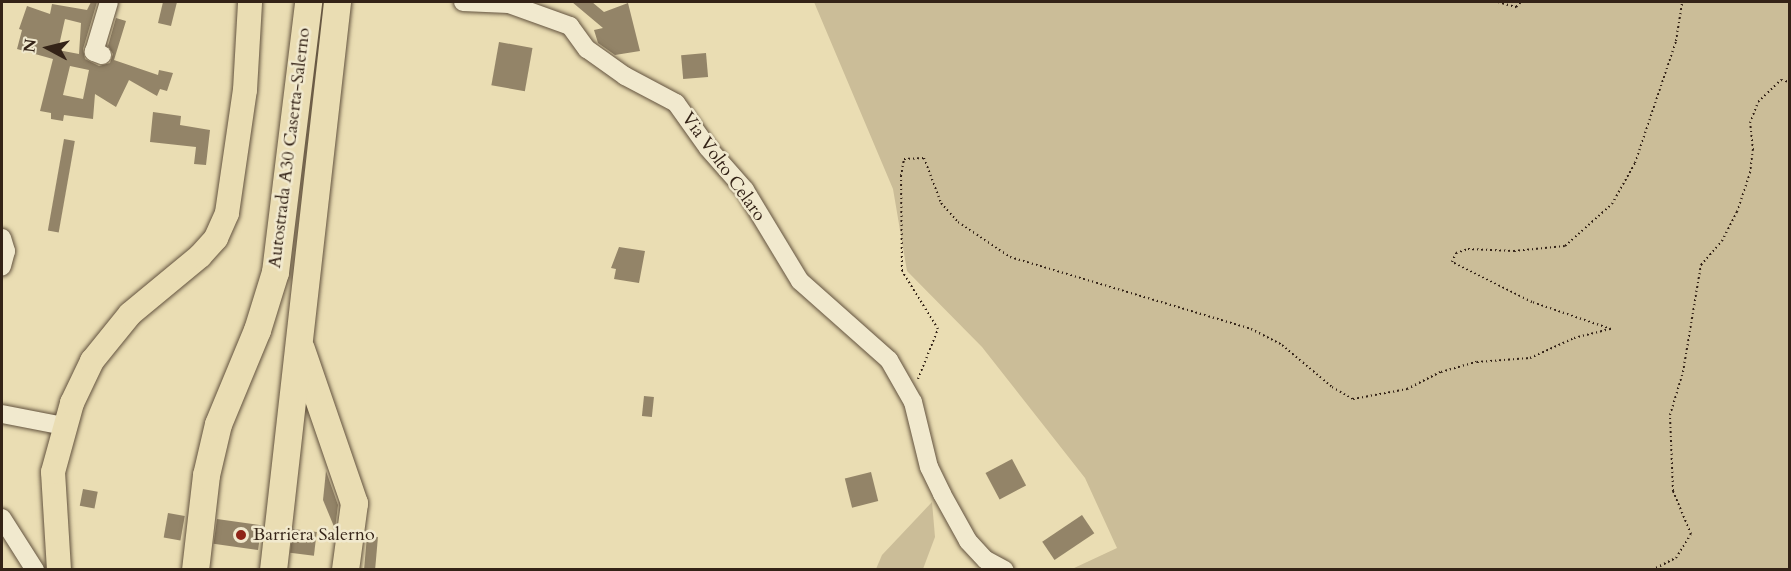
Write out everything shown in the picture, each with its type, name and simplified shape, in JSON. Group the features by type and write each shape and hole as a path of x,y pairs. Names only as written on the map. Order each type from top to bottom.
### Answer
{"highway":[{"name":"Autostrada A30 Caserta-Salerno","path":"195,570 206,475 218,424 257,330 275,272 308,2"},
{"name":"Autostrada A30 Caserta-Salerno","path":"273,570 337,2"},
{"path":"298,342 354,503 345,570"}],"main road":[{"path":"58,570 53,472 64,426 93,361 130,314 216,238 227,213 245,90 250,2"}],"street":[{"path":"102,55 94,52 109,2"},
{"name":"Via Volto Celaro","path":"463,2 509,4 570,26 587,49 625,76 676,103 745,190 800,281 889,360 913,402 929,467 942,494 968,541 986,560 1005,570"},
{"path":"2,238 6,252 2,266"},
{"path":"2,414 64,426"},
{"path":"2,518 35,570"}],"path":[{"path":"1498,2 1516,7 1521,2"},
{"path":"913,402 921,365 938,329 902,271 904,159 924,158 941,203 958,222 1010,257 1251,329 1282,345 1332,387 1353,399 1407,389 1442,372 1477,362 1530,358 1574,338 1611,328 1533,302 1452,262 1456,253 1468,249 1514,252 1565,246 1612,204 1635,163 1676,40 1683,2"},
{"path":"1652,570 1676,558 1691,534 1673,491 1670,415 1683,372 1701,266 1722,241 1737,212 1750,173 1753,150 1750,123 1758,102 1781,80 1790,82"}],"shaded area":[{"path":"814,2 1789,2 1789,569 1072,569 1117,548 1085,478 982,347 907,271 893,189"},
{"path":"932,502 935,537 923,569 876,569 882,555"}],"building":[{"path":"91,2 97,2 83,49 85,59 99,66 110,63 113,54 108,46 116,18 126,21 114,60 158,75 159,70 173,73 167,91 160,89 157,96 129,80 116,107 95,94 93,119 64,115 63,121 51,119 51,113 40,111 53,59 17,49 22,30 19,29 27,6 50,14 52,4 87,10","holes":["65,19 81,23 79,54 58,50","70,66 89,70 83,99 63,95"]},
{"path":"163,2 177,2 171,26 158,23"},
{"path":"572,2 592,2 604,12 628,3 640,51 615,55 598,43 594,30 603,28"},
{"path":"499,42 532,48 525,91 491,85"},
{"path":"706,53 708,77 683,79 681,55"},
{"path":"153,112 181,116 180,125 210,130 206,165 194,164 196,147 150,142"},
{"path":"64,139 75,141 59,232 48,231"},
{"path":"619,247 645,251 639,283 614,279 616,269 611,268"},
{"path":"644,396 654,397 652,417 642,416"},
{"path":"1012,459 1026,485 1000,500 986,473"},
{"path":"326,471 338,505 335,529 323,500"},
{"path":"871,472 878,501 852,508 845,479"},
{"path":"83,489 98,492 94,509 80,506"},
{"path":"168,513 185,516 180,541 164,538"},
{"path":"1082,515 1094,533 1055,560 1042,542"},
{"path":"217,519 262,525 258,550 214,544"},
{"path":"293,529 317,532 314,556 290,553"},
{"path":"367,536 378,537 375,570 364,570"}],"place":[{"name":"Barriera Salerno","path":"241,535"}]}
